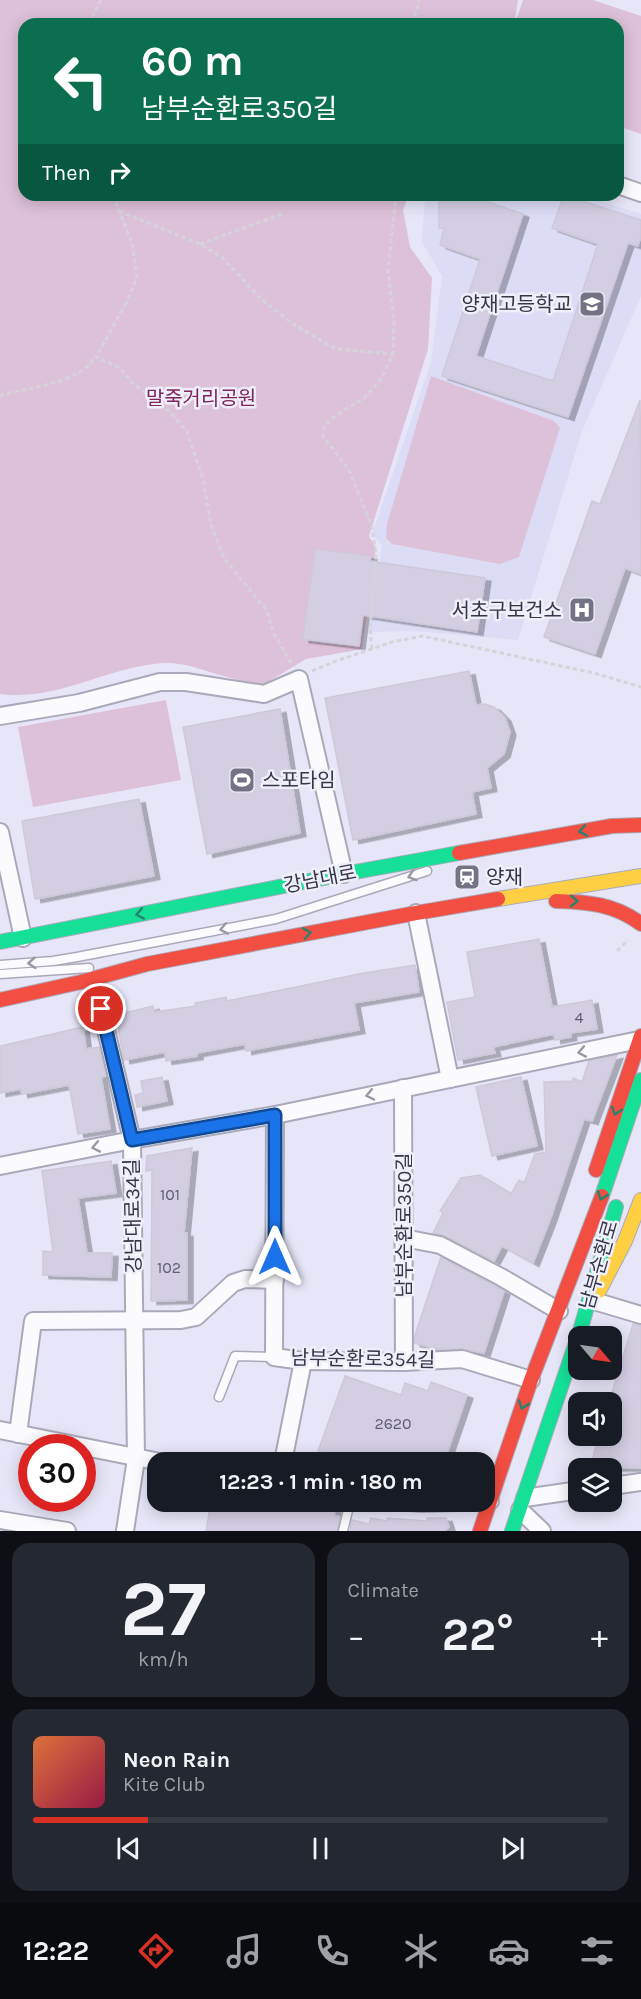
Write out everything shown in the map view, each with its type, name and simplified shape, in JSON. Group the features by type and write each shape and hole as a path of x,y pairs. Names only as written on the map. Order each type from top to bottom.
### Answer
{"main road":[{"path":"612,826 641,816"},
{"name":"강남대로","path":"0,942 344,874 612,826 641,825"},
{"path":"0,1000 69,985 147,964 416,913 641,876"},
{"path":"495,899 601,903 625,912 641,924"},
{"path":"559,1311 581,1217 640,1038"},
{"name":"남부순환로","path":"495,1487 531,1380 596,1213 641,1080"},
{"name":"남부순환로","path":"581,1326 619,1198"},
{"path":"582,1326 625,1241 641,1200"},
{"name":"남부순환로","path":"512,1531 568,1367"},
{"name":"남부순환로","path":"480,1531 487,1512"}],"street":[{"path":"624,187 641,193"},
{"path":"0,716 79,703 160,682 186,682 264,694 299,679 344,874"},
{"path":"0,832 23,938"},
{"path":"416,913 450,1079"},
{"name":"강남대로34길","path":"101,1009 132,1140 136,1459 125,1531"},
{"path":"0,1166 275,1115 640,1038"},
{"name":"남부순환로350길","path":"403,1088 404,1362"},
{"path":"273,1357 275,1115"},
{"name":"남부순환로","path":"404,1238 440,1245 559,1311"},
{"path":"0,1430 18,1434 33,1321 181,1320 196,1317 233,1282 245,1278 275,1280"},
{"path":"594,1302 641,1316"},
{"name":"남부순환로354길","path":"273,1357 303,1361 404,1362 462,1359 531,1380"},
{"path":"285,1452 303,1361"},
{"path":"96,1451 147,1460"},
{"path":"622,1485 641,1482"},
{"path":"542,1531 522,1504 568,1493"},
{"path":"0,1520 67,1531"}],"lane":[{"path":"445,866 507,845"},
{"path":"0,965 77,957 276,919 434,869"},
{"path":"0,974 147,964"},
{"name":"남부순환로354길","path":"219,1397 227,1371 235,1356 273,1357"},
{"path":"343,1531 348,1512"}],"path":[{"path":"92,18 101,0"},
{"path":"414,18 419,0"},
{"path":"115,201 132,243 137,277 126,303 96,357 120,368 130,381 170,412 188,432 203,479 212,525 224,558 267,611 273,632 299,679 336,661 392,642 422,636 594,673 641,687"},
{"path":"372,649 370,630 376,553 371,524 349,470 323,436 324,427 335,416 364,398 381,379 393,354 394,321 388,272 395,201"},
{"path":"119,211 200,244 223,258 260,297 293,324 336,349 393,354"},
{"path":"200,244 282,213"},
{"path":"0,396 64,380 91,365 126,303"},
{"path":"617,951 632,936"}],"shaded area":[{"path":"425,201 601,201 641,214 641,296 582,431 518,640 415,631 368,632 382,546 372,534 431,362 442,276 422,242"}],"green space":[{"name":"말죽거리공원","path":"0,0 518,0 515,18 18,18 18,201 407,201 403,210 410,247 432,278 428,349 369,536 376,548 362,649 306,659 261,686 190,666 162,663 122,671 61,689 20,695 0,694"},
{"path":"523,0 593,0 641,16 641,134 624,128 624,18 517,18"},
{"path":"431,376 554,421 560,428 519,557 500,564 392,544 386,538 387,524"},
{"path":"166,700 181,780 33,807 18,727"}],"building":[{"name":"양재고등학교","path":"439,201 486,201 523,214 476,356 553,381 598,244 552,228 562,201 582,201 641,220 641,236 638,246 628,243 568,417 442,376 480,259 440,245 444,229 439,228"},
{"path":"640,400 641,574 625,568 595,654 544,637 592,501 600,504"},
{"path":"315,549 371,556 370,561 485,578 477,632 363,615 359,646 303,639"},
{"path":"469,671 476,705 485,704 494,707 505,718 510,732 504,754 487,768 491,788 472,792 476,814 353,840 325,698"},
{"name":"스포타임","path":"280,709 300,833 207,854 183,727"},
{"path":"139,799 154,876 35,899 22,821"},
{"path":"539,939 552,1007 592,1000 597,1029 570,1033 571,1037 555,1040 554,1034 493,1047 495,1053 458,1060 447,1002 475,997 467,952"},
{"path":"415,965 419,992 354,1003 359,1030 246,1051 245,1044 166,1061 165,1052 124,1060 116,1015 153,1006 154,1012 196,1006 195,1003 226,997 227,1001"},
{"path":"83,1027 86,1049 99,1047 106,1076 101,1077 110,1129 78,1134 69,1085 22,1094 21,1089 0,1093 0,1046"},
{"path":"617,1055 592,1121 584,1119 533,1263 502,1246 494,1261 445,1236 433,1233 443,1213 440,1211 461,1178 480,1175 511,1194 519,1180 524,1183 535,1154 546,1152 544,1082 573,1081 573,1078 582,1082 589,1061"},
{"path":"162,1077 167,1101 137,1107 135,1095 143,1093 141,1081"},
{"path":"521,1077 537,1146 492,1156 476,1087"},
{"path":"192,1148 184,1233 187,1233 187,1300 151,1301 152,1170 146,1171 147,1156"},
{"path":"111,1161 116,1193 78,1198 87,1253 112,1253 111,1277 43,1275 43,1251 53,1252 42,1171"},
{"path":"441,1257 504,1291 484,1353 462,1349 440,1350 414,1343"},
{"path":"633,1324 641,1325 641,1468 622,1468 622,1458 593,1458 596,1446 622,1446 622,1392 612,1392 616,1380 622,1380 622,1360"},
{"path":"345,1376 401,1395 405,1383 428,1391 431,1382 467,1395 447,1452 318,1451"},
{"path":"209,1512 334,1512 334,1515 340,1517 337,1531 206,1531"},
{"path":"371,1518 387,1521 387,1518 427,1521 427,1518 446,1518 449,1527 444,1531 350,1531 352,1520 369,1524"}],"traffic: fast":[{"path":"0,942 459,853"},
{"path":"602,1196 641,1080"},
{"path":"512,1531 580,1331 616,1207"}],"traffic: slow":[{"path":"498,899 641,876"},
{"path":"599,1291 625,1241 641,1200"}],"traffic: jam":[{"path":"459,853 612,826 641,825"},
{"path":"0,1000 147,964 498,899"},
{"path":"556,901 601,905 621,912 641,924"},
{"path":"596,1170 641,1036"},
{"path":"480,1531 531,1380 602,1196"}],"place":[{"name":"양재고등학교","path":"592,304"},
{"name":"서초구보건소","path":"582,610"},
{"name":"스포타임","path":"242,780"},
{"name":"양재","path":"467,877"}],"route":[{"path":"101,1009 132,1140 275,1115 275,1257"}]}
